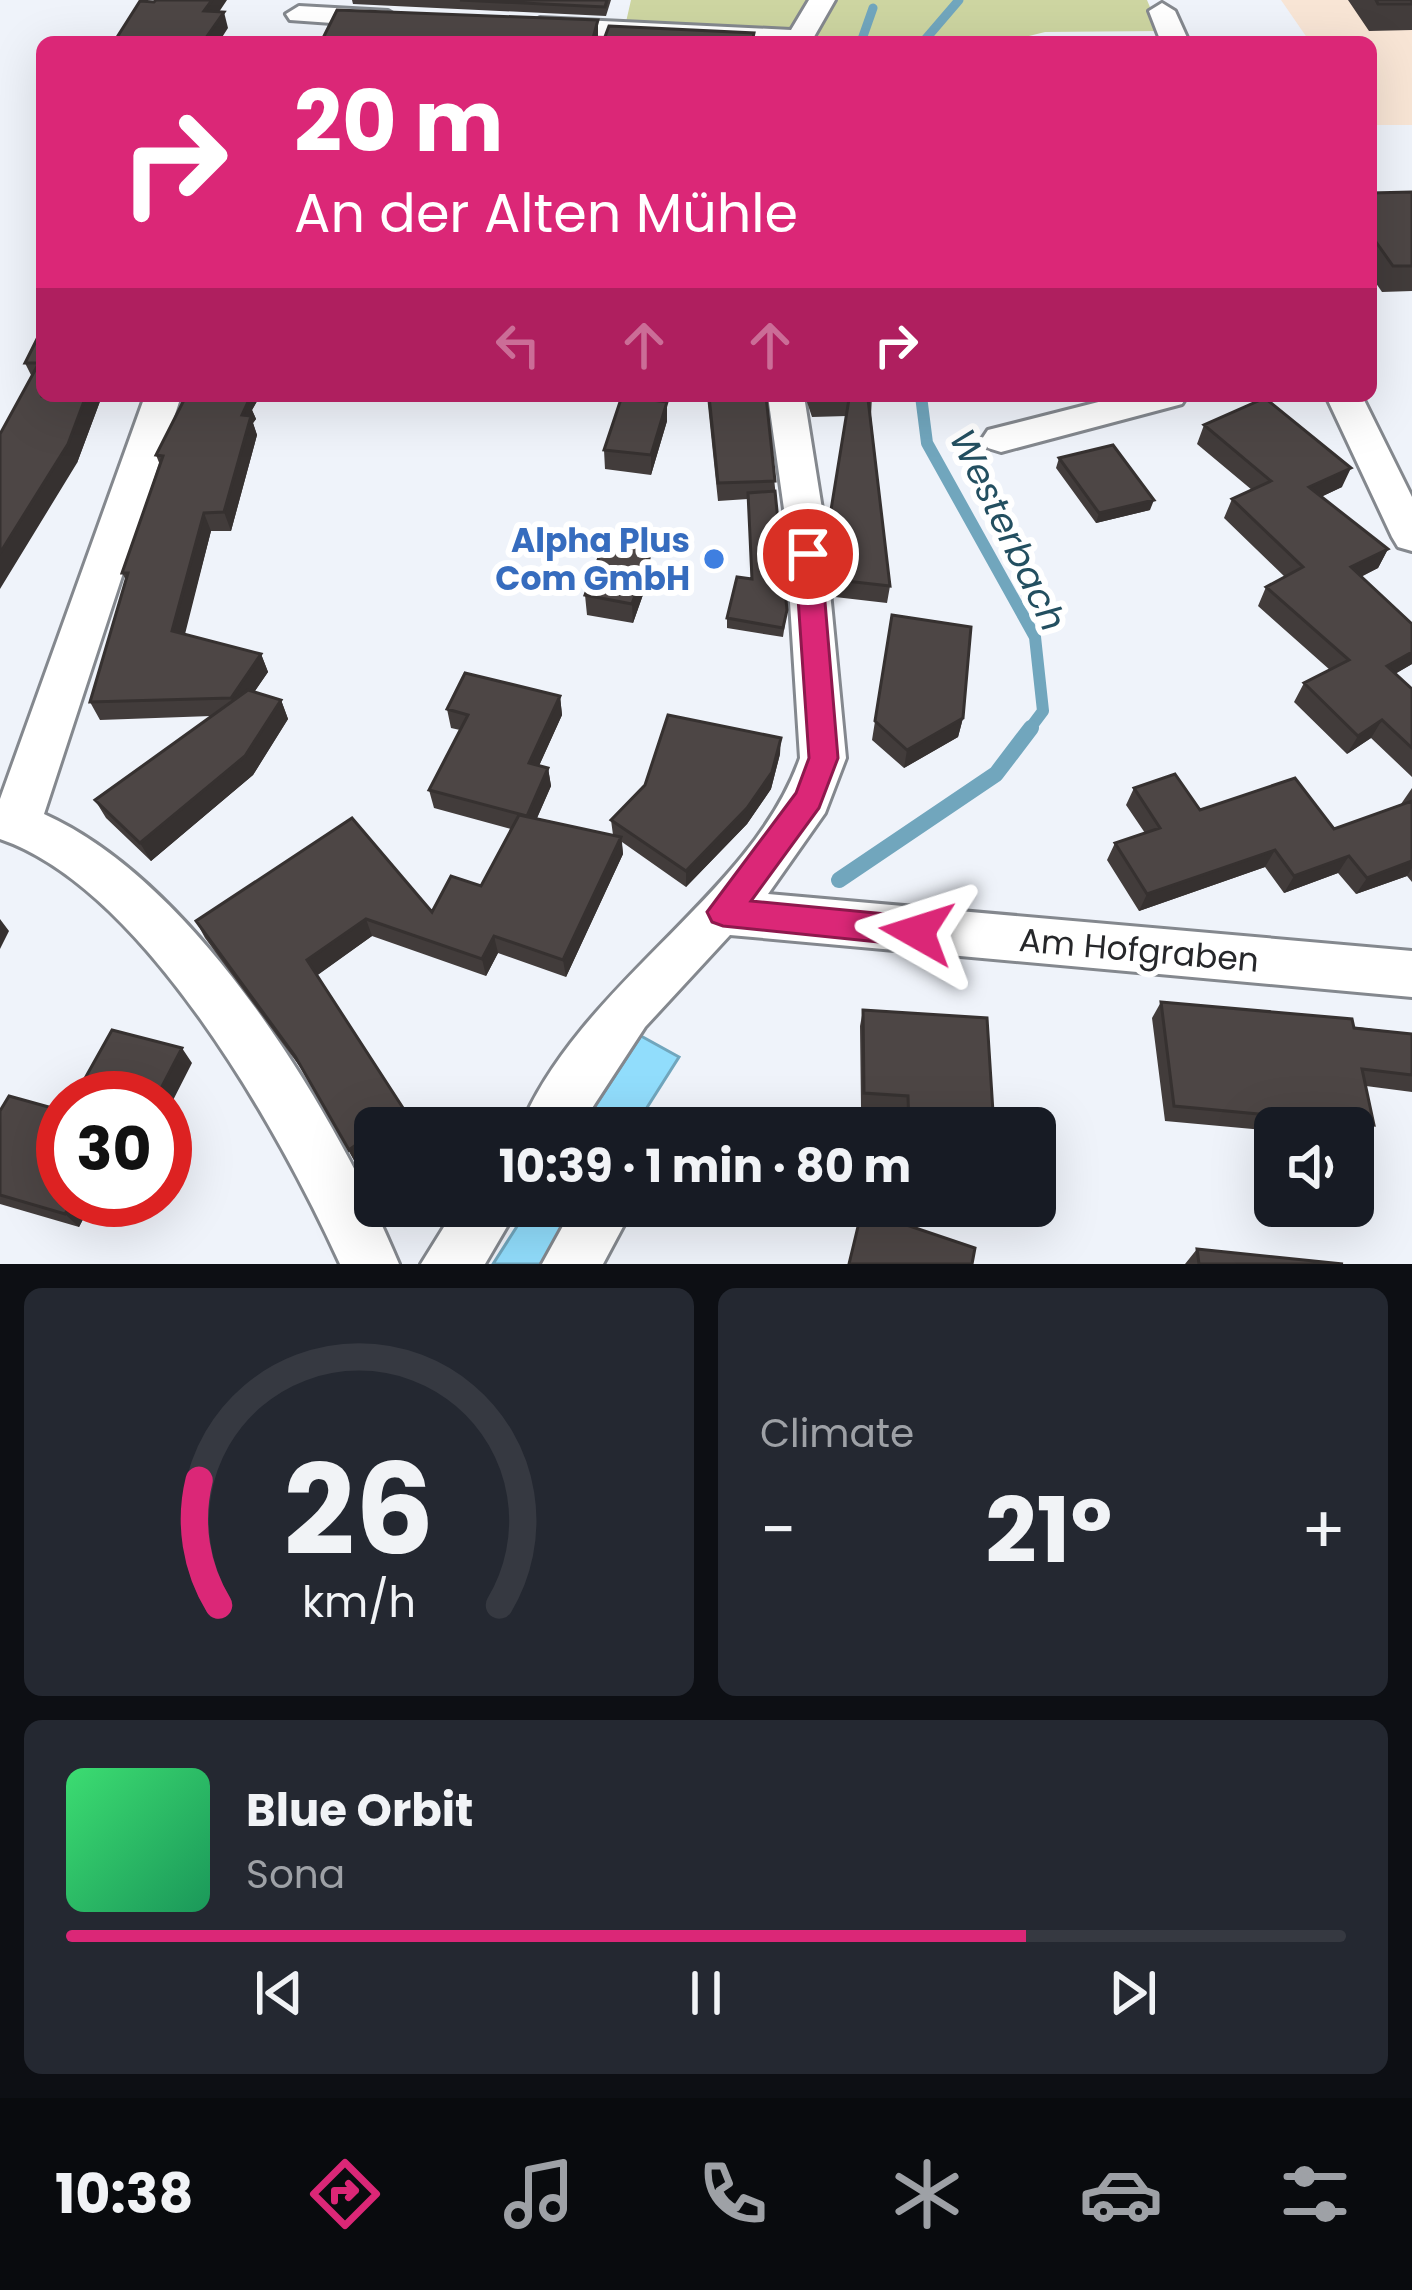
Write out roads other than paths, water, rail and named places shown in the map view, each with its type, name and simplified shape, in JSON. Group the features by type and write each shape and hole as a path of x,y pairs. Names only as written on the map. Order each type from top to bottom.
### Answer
{"street":[{"path":"800,36 822,0"},
{"path":"290,36 298,7 412,20"},
{"path":"1162,11 1172,36"},
{"path":"503,25 546,34 630,36"},
{"path":"161,402 9,820 92,869 124,899 257,1052 370,1264"},
{"path":"561,1107 627,1010 723,912 809,799 823,758 803,509 787,402"},
{"path":"1001,439 1146,402"},
{"path":"1347,402 1412,537"},
{"name":"Am Hofgraben","path":"723,912 1412,974"},
{"path":"450,1264 476,1227"},
{"path":"571,1264 593,1227"}],"water":[{"path":"641,1036 679,1057 647,1107 595,1107"},
{"path":"517,1227 571,1227 547,1264 493,1264"}],"waterway":[{"name":"Westerbach","path":"928,36 959,0"},
{"path":"863,36 873,8"},
{"name":"Westerbach","path":"922,402 927,443 1035,637 1043,711 1028,731"},
{"name":"Westerbach","path":"839,880 996,774 1031,728"}],"place":[{"name":"Alpha Plus Com GmbH","path":"714,559"}]}
